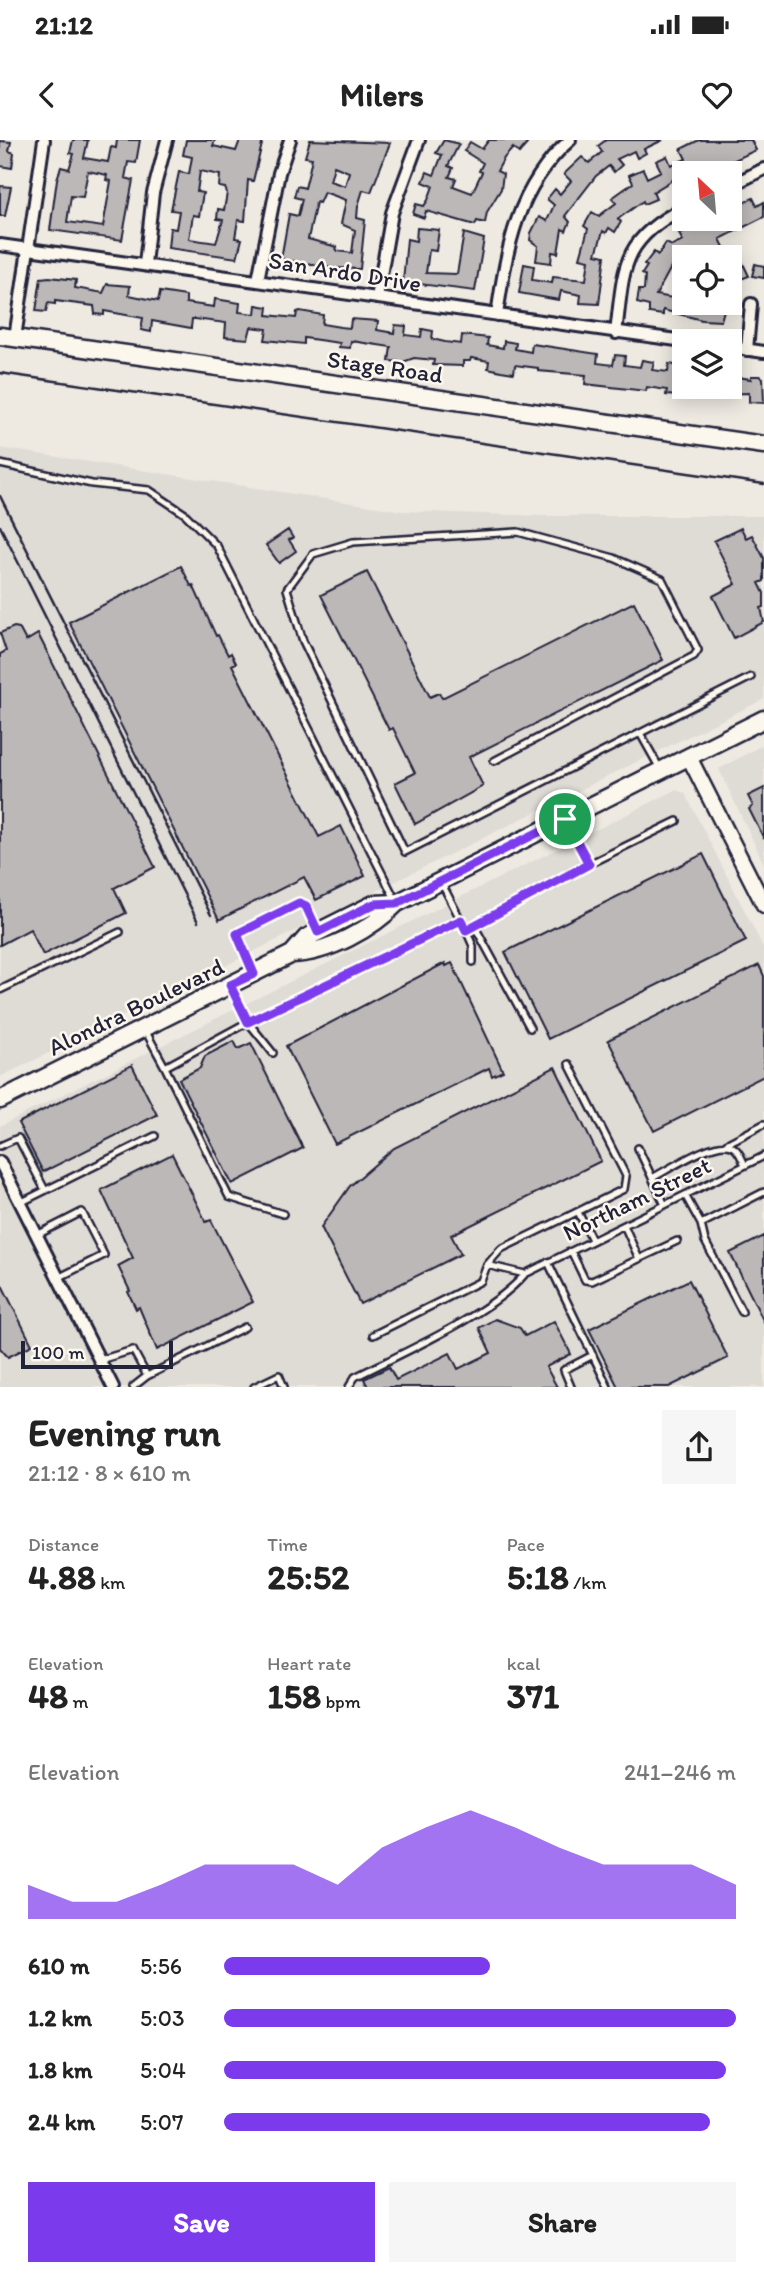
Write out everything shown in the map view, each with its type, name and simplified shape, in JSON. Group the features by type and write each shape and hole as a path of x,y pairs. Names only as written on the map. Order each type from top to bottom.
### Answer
{"main road":[{"name":"Stage Road","path":"7,337 764,444"},
{"name":"Alondra Boulevard","path":"292,954 313,954 383,918 397,903 764,719"},
{"name":"Alondra Boulevard","path":"0,1100 254,974 292,954 306,938 374,904 397,903"}],"street":[{"path":"7,337 27,249 44,140"},
{"path":"145,264 153,193 167,140"},
{"path":"258,280 279,173 290,140"},
{"path":"377,298 392,213 419,140"},
{"path":"497,316 508,244 518,212 532,182 553,155 570,140"},
{"path":"742,180 764,169"},
{"path":"616,333 625,265 635,243 651,227 672,215"},
{"name":"San Ardo Drive","path":"0,245 672,340"},
{"path":"747,349 751,304"},
{"path":"742,348 764,352"},
{"path":"689,757 764,905"},
{"path":"0,1162 113,1387"}],"lane":[{"path":"0,464 92,484 149,491 186,514 217,547 397,903"},
{"path":"494,761 694,656 698,650 662,579 614,558 518,532 352,542 313,554 287,589 303,641 405,852 751,677"},
{"path":"640,733 660,771"},
{"path":"565,819 589,864"},
{"path":"466,930 589,864 677,821"},
{"path":"440,882 473,946 473,962"},
{"path":"254,974 236,936 303,903 318,932"},
{"path":"165,1067 248,1022 461,920"},
{"path":"474,925 530,1028"},
{"path":"0,990 120,932"},
{"path":"230,985 248,1022 273,1053"},
{"path":"144,1028 229,1197 283,1214"},
{"path":"373,1335 481,1281 487,1265 501,1249 624,1189 626,1176 569,1064"},
{"path":"652,1178 711,1147 726,1144 764,1124"},
{"path":"20,1203 155,1136"},
{"path":"0,1146 18,1138 45,1190"},
{"path":"726,1144 737,1149 745,1165"},
{"path":"638,1149 665,1205"},
{"path":"762,1157 764,1167"},
{"name":"Northam Street","path":"349,1387 355,1377 437,1335 497,1300 525,1274 762,1157"},
{"path":"701,1224 764,1192"},
{"path":"685,1195 701,1224 705,1241 742,1312"},
{"path":"37,1235 82,1212 99,1244 104,1255 58,1278"},
{"path":"578,1212 592,1241"},
{"path":"624,1225 639,1259"},
{"path":"571,1251 585,1280 592,1281 677,1241"},
{"path":"548,1262 608,1387"},
{"path":"487,1265 525,1274"},
{"path":"133,1387 147,1376 245,1327"},
{"path":"100,1360 133,1349 147,1376"},
{"path":"571,1387 564,1370 593,1355"},
{"path":"254,1387 279,1375 284,1387"}],"shaded area":[{"path":"0,448 403,511 540,516 764,516 764,699 0,1077"},
{"path":"764,744 764,864 719,769"},
{"path":"676,790 685,793 764,949 764,1387 0,1387 0,1126"}],"building":[{"path":"73,140 88,140 84,158 108,162 111,147 116,148 117,140 140,140 136,163 128,162 125,178 133,180 122,240 50,230 57,179 61,167 69,169 74,154 70,153","holes":["88,171 107,175 106,180 111,181 103,227 67,222 71,196 83,197"]},
{"path":"186,140 215,140 213,146 236,151 240,140 263,140 253,181 248,180 245,221 238,220 235,238 242,239 237,258 168,248 170,228 176,229 179,211 171,210 179,172 189,174 192,157 183,155","holes":["200,171 220,175 219,187 225,188 227,193 224,210 218,209 217,219 223,220 216,243 189,239 193,215 199,216 203,193 197,192"]},
{"path":"310,140 390,143 371,192 363,190 358,206 357,218 365,220 360,269 332,268 281,259 289,214 298,216 302,199 294,197 297,186 305,188 309,172 312,158 305,157","holes":["334,166 349,172 345,186 330,181","324,192 346,200 341,224 355,230 352,253 336,251 337,247 308,239 316,202 319,203"]},
{"path":"444,140 459,144 448,166 453,168 449,177 456,179 453,186 472,193 482,172 479,171 483,163 464,151 470,142 482,149 489,140 522,140 527,144 519,153 513,148 497,171 503,174 501,189 487,212 485,223 477,221 475,225 426,211 424,218 413,214 416,204 424,206 428,200 433,186 423,182 427,172 434,175 442,155 436,153"},
{"path":"606,140 663,140 644,149 646,153 637,158 634,151 617,159 622,165 614,172 609,166 596,176 565,216 570,222 566,231 562,229 558,253 552,252 551,263 536,261 538,246 530,240 531,233 539,217 547,221 554,205 547,199 555,189 560,194 571,181 564,174 582,157 589,163 602,152 598,146"},
{"path":"699,140 751,140 756,150 733,161 681,161 686,159 681,149"},
{"path":"0,141 11,142 9,151 14,153 12,168 0,166"},
{"path":"667,156 671,165 672,180 653,192 656,199 644,204 643,201 618,219 621,222 615,232 609,228 606,233 603,231 596,254 605,256 599,304 580,303 581,295 561,291 559,300 519,293 524,264 534,266 532,280 552,283 553,277 586,280 589,260 580,258 588,229 584,226 592,212 599,216 616,203 612,198 633,183 629,175 643,169 647,178 661,171 656,161"},
{"path":"0,186 11,187 5,216 0,216"},
{"path":"753,198 757,206 764,202 764,217 742,228 742,203"},
{"path":"417,228 439,230 436,251 429,250 426,273 457,274 464,233 484,239 475,291 403,282 407,239 416,241"},
{"path":"685,231 736,231 720,239 723,245 674,245 683,241 679,234"},
{"path":"666,243 672,246 672,266 656,295 672,298 672,312 663,310 663,315 649,313 649,306 637,303 639,290 644,290 645,276 642,274 647,266 644,265 654,252 658,255"},
{"path":"742,261 749,276 742,279"},
{"path":"755,264 764,266 764,278 752,276"},
{"path":"41,278 76,280 75,288 103,293 107,284 130,286 129,295 158,301 160,292 186,296 186,303 214,307 215,299 240,303 239,312 255,314 256,305 268,307 267,315 296,318 297,312 300,311 323,315 322,324 340,327 350,328 351,319 378,321 377,330 394,333 395,325 406,326 405,335 421,337 422,329 433,331 432,339 445,342 461,344 462,335 488,338 487,345 503,348 504,341 516,343 515,349 531,352 532,344 598,354 597,363 613,365 615,355 625,356 624,365 640,367 642,360 654,362 652,370 668,372 669,364 672,364 672,395 666,395 667,390 647,387 646,391 585,384 586,375 538,371 538,368 515,365 514,373 488,368 489,361 471,358 470,361 463,361 463,366 433,365 434,360 414,358 403,362 389,361 391,347 351,341 350,348 339,347 340,343 304,338 304,344 265,340 267,329 251,327 248,339 225,337 226,323 192,319 191,328 152,321 151,332 141,330 143,318 104,311 104,315 95,314 94,306 55,301 55,304 48,303 46,312 36,311"},
{"path":"682,315 723,315 721,321"},
{"path":"742,378 763,378 764,403 749,402 749,393 742,393"},
{"path":"741,528 746,538 752,535 764,558 764,581 759,583 764,593 764,607 761,608 764,622 734,638 713,596 736,584 714,541"},
{"path":"288,530 293,538 289,540 296,551 279,563 266,545"},
{"path":"181,566 191,586 193,585 216,636 218,635 228,655 231,653 236,663 232,665 319,837 341,826 365,876 316,900 304,877 219,920 69,622"},
{"path":"367,572 430,697 439,693 442,698 634,602 663,660 469,757 483,786 415,824 395,783 415,773 393,728 389,730 321,595"},
{"path":"14,627 19,628 26,641 38,634 155,867 114,888 126,913 43,955 30,929 0,945 0,654 6,651 0,633"},
{"path":"764,788 764,839 749,809 753,806 748,796"},
{"path":"703,854 746,941 548,1039 505,952"},
{"path":"445,963 446,966 452,963 503,1071 492,1076 489,1068 335,1144 286,1046"},
{"path":"759,965 764,976 764,1076 654,1131 608,1040"},
{"path":"234,1041 238,1049 251,1043 303,1148 232,1184 179,1079 200,1068 205,1056"},
{"path":"132,1065 157,1115 43,1172 18,1123"},
{"path":"555,1067 601,1161 451,1235 461,1254 360,1304 321,1227 350,1186 394,1148"},
{"path":"172,1154 206,1222 211,1220 253,1302 157,1350 118,1266 133,1258 101,1190"},
{"path":"764,1236 764,1322 730,1253"},
{"path":"689,1280 728,1358 669,1387 618,1387 589,1329"},
{"path":"0,1281 32,1345 8,1357 0,1348"},
{"path":"495,1319 520,1328 525,1336 554,1321 571,1354 546,1367 557,1387 368,1387 364,1379 389,1367 396,1380 450,1353 458,1369 491,1353 479,1328"}],"railway":[{"path":"0,373 764,484"},
{"path":"0,496 211,915"},
{"path":"0,526 198,922"}],"route":[{"path":"565,819 589,864 466,930 461,920 248,1022 230,985 254,974 237,934 299,903 306,906 318,932 374,904 397,903 565,819"}]}
